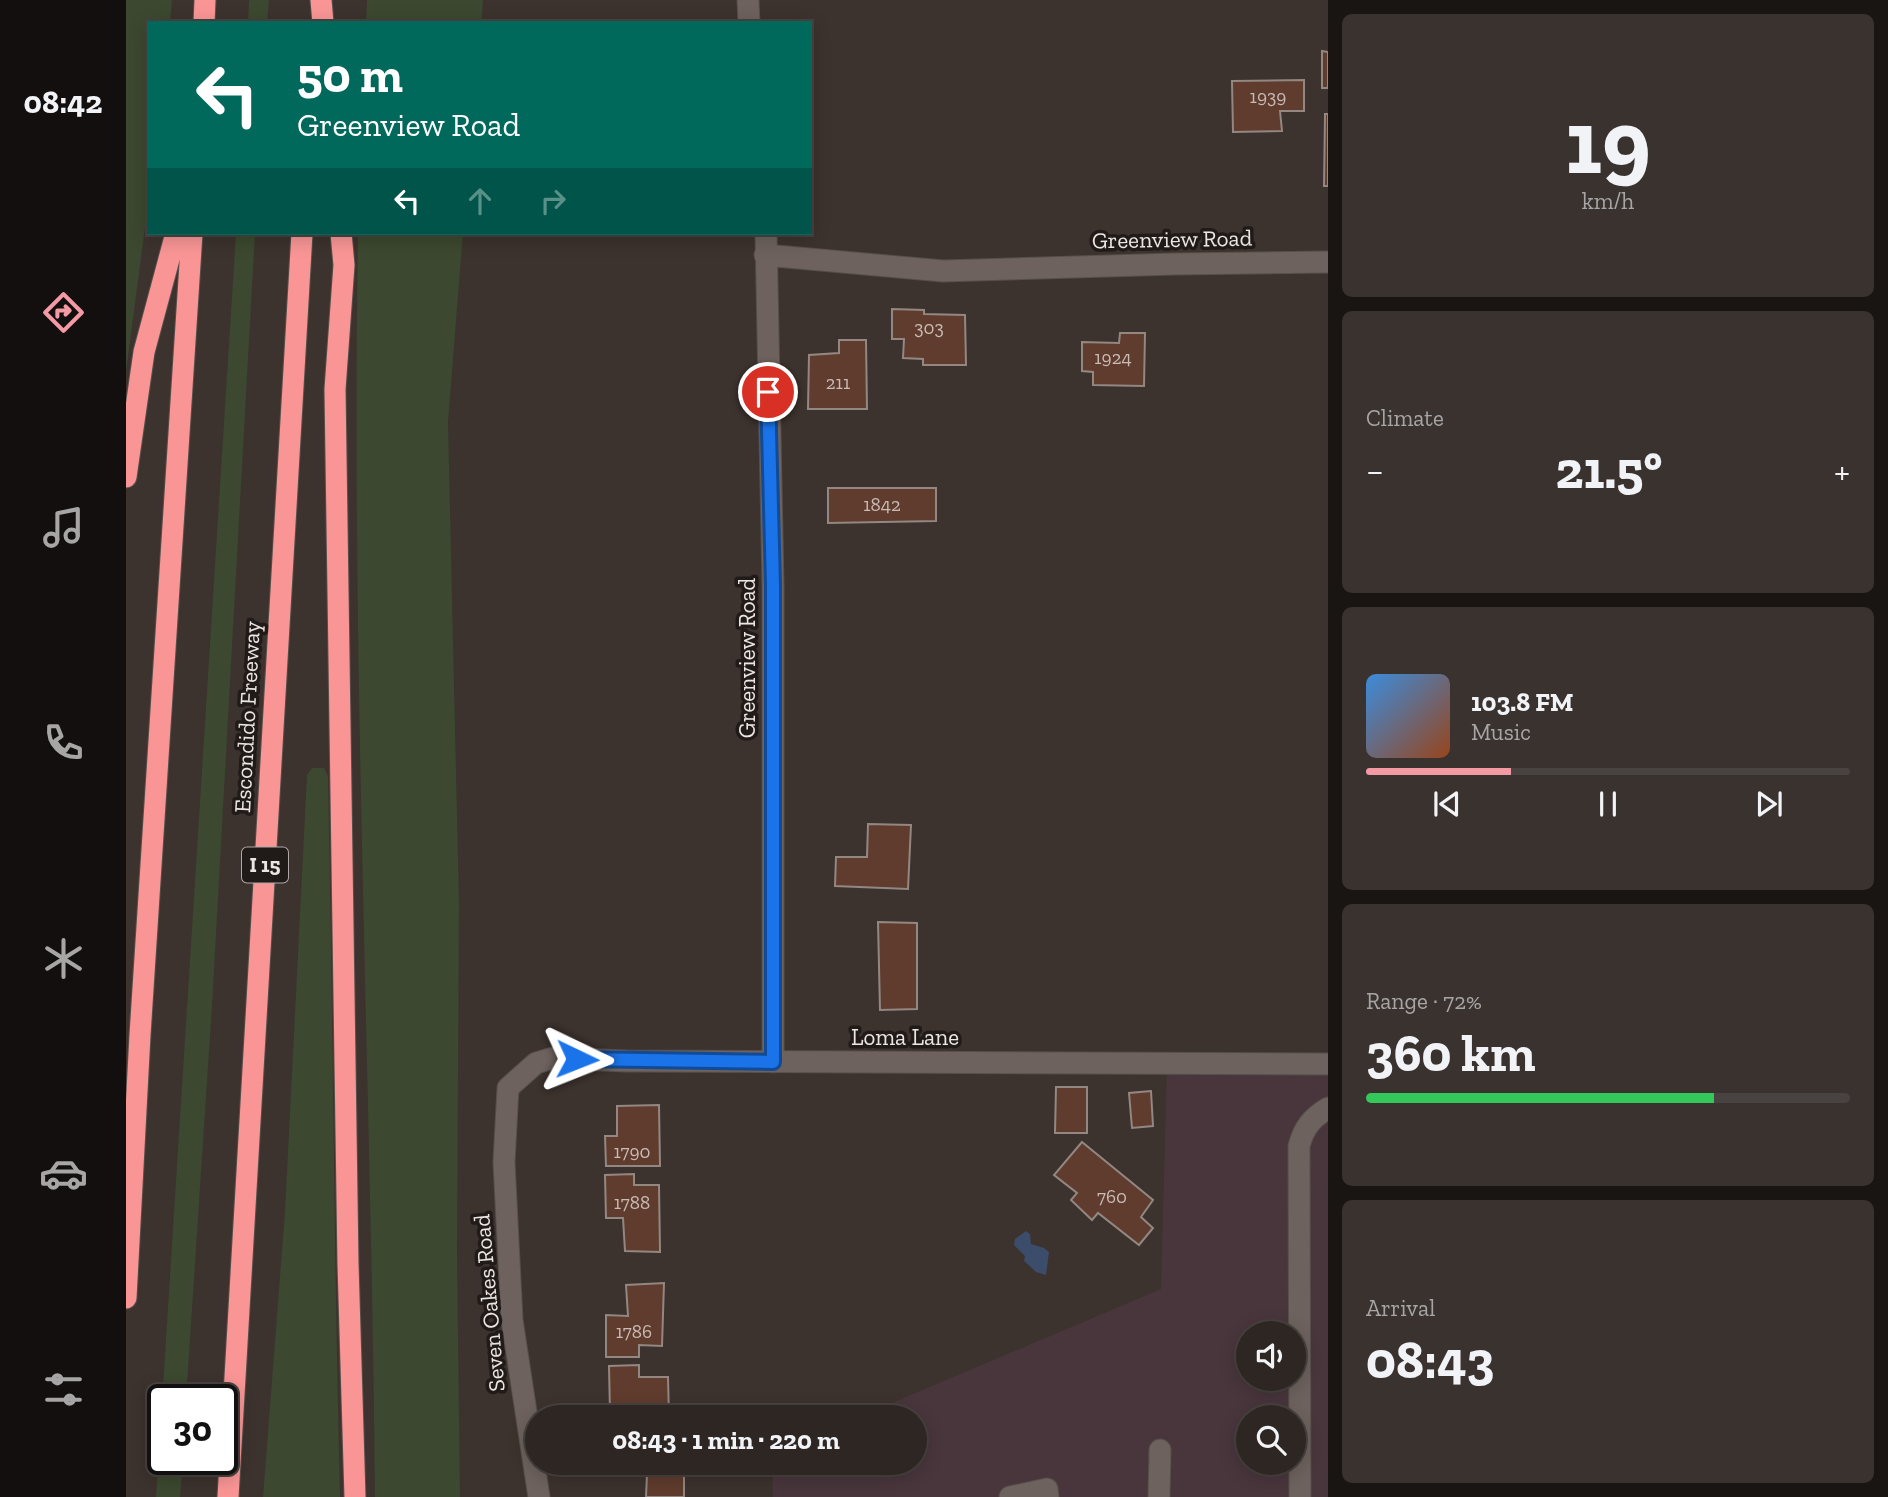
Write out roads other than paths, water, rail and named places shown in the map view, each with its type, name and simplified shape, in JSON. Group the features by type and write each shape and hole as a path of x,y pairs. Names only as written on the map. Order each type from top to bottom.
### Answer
{"highway":[{"path":"204,21 205,0"},
{"path":"314,21 316,0"},
{"path":"321,0 323,21"},
{"path":"126,477 144,352 175,235"},
{"path":"126,1298 140,1035 192,235"},
{"name":"Escondido Freeway","path":"228,1497 302,235"},
{"path":"341,235 344,265 335,389 348,1236 355,1497"}],"street":[{"path":"748,0 749,21"},
{"name":"Greenview Road","path":"766,235 773,585 773,1062"},
{"name":"Greenview Road","path":"765,255 943,271 1328,262"},
{"name":"Loma Lane","path":"507,1104 508,1088 536,1063 553,1058 1328,1065"},
{"name":"Seven Oakes Road","path":"507,1104 504,1162 512,1320 539,1497"},
{"path":"1300,1497 1299,1146 1303,1131 1313,1117 1328,1108"},
{"path":"1159,1497 1160,1450"},
{"path":"1010,1497 1048,1489 1048,1497"}],"water":[{"path":"1026,1231 1030,1234 1031,1244 1049,1252 1046,1275 1036,1272 1024,1261 1025,1256 1014,1245 1015,1239"}]}
